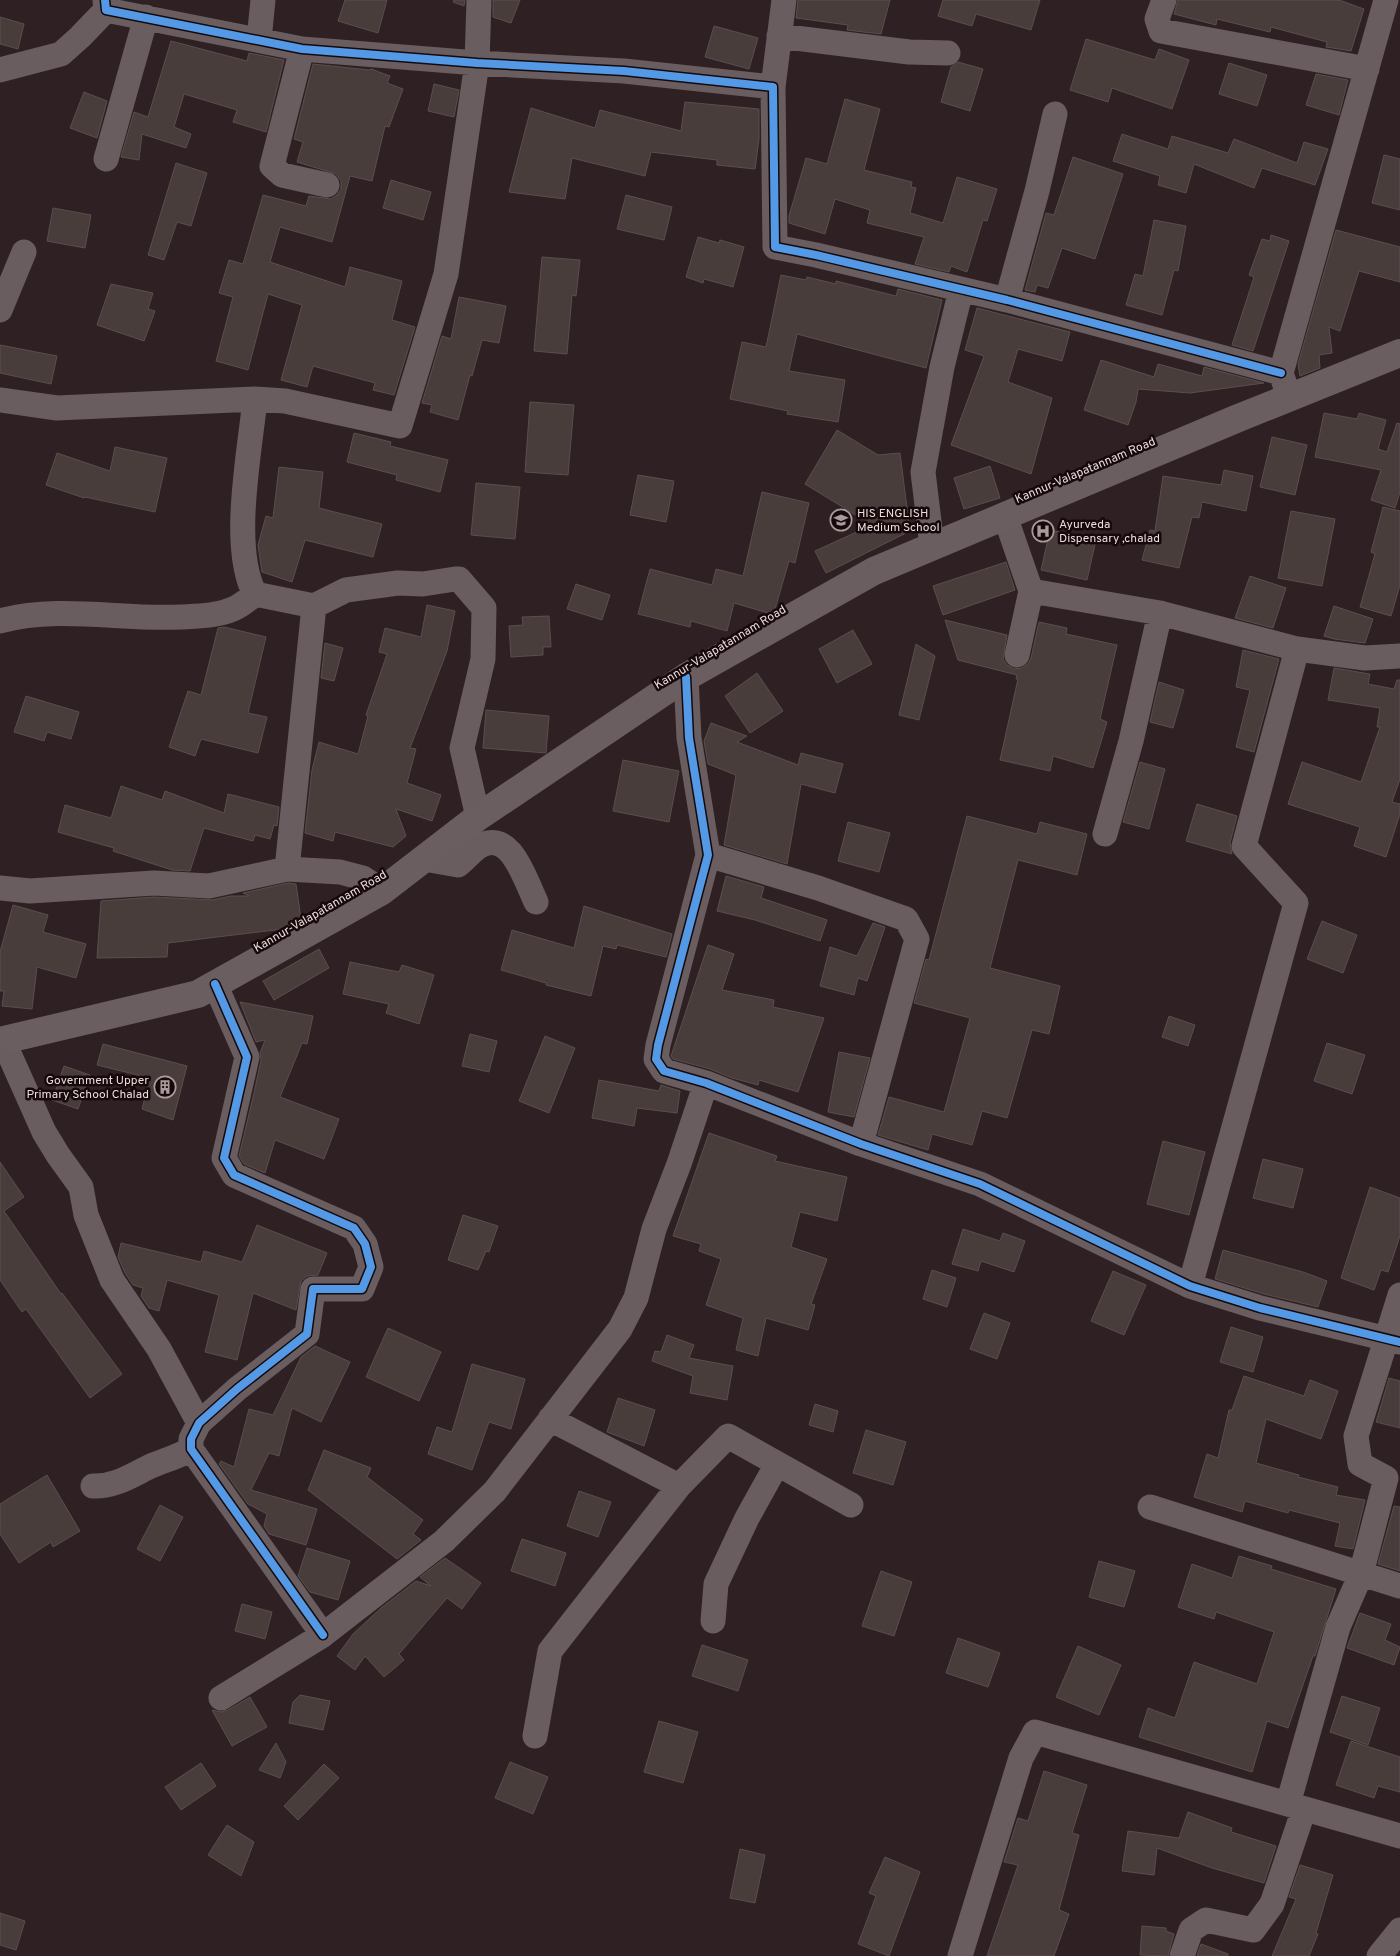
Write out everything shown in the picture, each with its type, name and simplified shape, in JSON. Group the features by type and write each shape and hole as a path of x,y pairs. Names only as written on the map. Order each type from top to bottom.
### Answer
{"main road":[{"name":"Kannur-Valapatannam Road","path":"1,1040 198,994 382,891 478,817 686,677 874,571 1005,516 1285,385 1400,353"}],"street":[{"path":"258,40 263,0"},
{"path":"0,400 57,408 256,399 285,401 400,426 446,274 477,63 479,0"},
{"path":"784,0 773,87 775,248 816,254 1007,300 1285,385 1386,0"},
{"path":"1164,0 1157,19 1161,31 1367,69"},
{"path":"0,70 61,54 80,38 105,5 146,17 302,49 477,63 624,71 773,87"},
{"path":"106,159 146,17"},
{"path":"779,36 909,52 948,53"},
{"path":"302,49 272,166 282,175 327,185"},
{"path":"1007,300 1055,114"},
{"path":"0,310 24,252"},
{"path":"932,546 923,472 942,367 961,290"},
{"path":"255,594 249,582 244,558 243,502 256,399"},
{"path":"1005,516 1031,591 1017,655"},
{"path":"0,621 42,614 97,614 154,618 200,616 236,609 255,594 314,606 346,590 398,583 424,584 459,579 484,608 483,659 462,748 478,817"},
{"path":"1031,591 1160,613 1297,649 1366,658 1400,656"},
{"path":"287,870 314,606"},
{"path":"1105,834 1131,741 1160,613"},
{"path":"1190,1286 1296,903 1244,846 1297,649"},
{"path":"686,677 688,738 708,854 661,1031 656,1059 664,1071 706,1083 861,1144 980,1184 1190,1286 1260,1308 1393,1340"},
{"path":"424,859 458,866 479,847 494,842 507,846 519,865 536,902"},
{"path":"708,854 818,888 906,919 917,939 861,1144"},
{"path":"0,888 30,891 154,883 208,886 287,870 340,872 362,878 382,891"},
{"path":"215,984 247,1057 224,1158 234,1175 354,1228 365,1244 371,1267 362,1289 313,1289 307,1334 237,1389 199,1423 191,1439 190,1449 323,1635"},
{"path":"1,1040 44,1132 81,1187 86,1215 112,1280 159,1349 199,1423"},
{"path":"221,1698 323,1635 444,1541 495,1491 620,1329 636,1298 654,1229 679,1164 706,1083"},
{"path":"1182,1956 1191,1930 1206,1920 1253,1930 1272,1904 1338,1627 1360,1574 1386,1478 1360,1464 1356,1436 1393,1340 1400,1295"},
{"path":"550,1419 679,1486"},
{"path":"535,1736 550,1651 679,1486 728,1436 850,1505"},
{"path":"93,1486 106,1487 154,1465 176,1458 190,1449"},
{"path":"713,1621 716,1584 747,1518 777,1464"},
{"path":"1150,1507 1400,1586"},
{"path":"960,1956 1021,1758 1035,1732 1400,1836"},
{"path":"1379,1956 1400,1930"}],"building":[{"path":"345,0 387,0 378,33 338,21"},
{"path":"454,0 465,0 464,6 453,2"},
{"path":"493,0 520,0 511,23 493,17"},
{"path":"798,0 890,0 881,34 847,30 848,25 796,18"},
{"path":"943,0 1040,0 1031,30 976,14 972,26 938,16"},
{"path":"1178,0 1339,0 1364,9 1351,51 1326,47 1327,42 1271,27 1270,32 1217,19 1216,25 1174,14"},
{"path":"0,17 24,24 18,49 0,44"},
{"path":"714,26 758,38 749,69 705,57"},
{"path":"1086,39 1155,60 1159,49 1189,60 1172,109 1112,88 1108,102 1070,90"},
{"path":"171,41 247,61 249,53 284,60 266,132 233,122 237,110 184,94 174,127 191,134 186,148 142,134 139,160 121,157 134,112 148,117"},
{"path":"958,62 983,69 970,111 941,102 951,67"},
{"path":"1229,63 1267,75 1257,106 1219,94"},
{"path":"313,64 371,69 390,76 387,83 403,89 389,127 385,126 372,181 350,176 332,242 280,227 270,262 345,287 350,267 402,281 392,320 415,327 394,395 373,390 375,383 313,366 307,387 281,380 302,305 268,294 248,370 216,361 233,297 219,293 229,260 243,264 263,195 306,206 309,196 331,199 341,189 341,181 336,174 297,162 303,142 294,139"},
{"path":"1316,74 1348,80 1339,115 1306,105"},
{"path":"434,84 459,90 454,117 428,111"},
{"path":"84,92 107,101 97,138 70,128"},
{"path":"845,99 880,109 864,170 912,182 911,187 916,188 910,213 943,223 957,177 997,189 987,221 983,220 967,272 951,266 949,272 915,264 924,237 867,223 870,210 835,199 825,234 789,223 789,216 806,158 827,164"},
{"path":"685,102 759,109 759,139 755,169 717,165 717,160 651,152 645,176 572,158 565,199 509,192 531,108 595,128 600,110 681,131"},
{"path":"1122,134 1168,149 1172,136 1228,153 1234,139 1297,163 1304,142 1328,149 1315,185 1262,168 1254,188 1194,164 1186,193 1158,185 1160,176 1113,161"},
{"path":"1384,155 1400,159 1400,210 1372,203"},
{"path":"1073,157 1123,174 1095,259 1062,248 1048,288 1037,285 1035,292 1025,290 1046,213 1054,215"},
{"path":"176,163 207,173 191,226 177,222 164,260 148,255"},
{"path":"391,180 431,192 423,220 383,208"},
{"path":"626,195 672,207 664,240 617,229"},
{"path":"53,208 91,215 85,248 47,241"},
{"path":"1154,220 1186,226 1178,271 1174,270 1162,315 1126,305 1135,274 1143,276"},
{"path":"1336,230 1400,247 1400,282 1359,271 1340,331 1329,327 1332,353 1319,355 1320,368 1300,376 1298,364"},
{"path":"1271,235 1289,241 1253,351 1232,345 1254,277 1249,275 1262,239 1270,241"},
{"path":"698,237 719,243 720,240 744,247 733,287 704,279 703,283 686,277"},
{"path":"542,257 580,260 576,296 572,295 567,354 534,351"},
{"path":"781,275 806,280 807,277 836,284 836,281 896,296 898,289 942,300 926,368 797,334 789,371 845,380 838,422 787,414 788,411 730,399 742,342 766,347"},
{"path":"111,284 153,293 148,309 155,311 144,341 97,325"},
{"path":"459,297 506,306 499,343 482,340 458,420 430,412 432,405 422,403 442,336 451,339"},
{"path":"977,308 1070,332 1062,361 1018,349 1008,382 1052,398 1031,474 951,445 984,356 965,350"},
{"path":"0,345 57,356 51,384 0,373"},
{"path":"1101,360 1154,377 1158,364 1202,376 1204,367 1264,383 1190,393 1138,389 1136,402 1128,425 1084,410"},
{"path":"530,402 574,405 568,475 525,472"},
{"path":"1324,413 1357,419 1359,413 1386,420 1378,449 1387,452 1397,423 1400,424 1400,492 1395,508 1371,500 1381,470 1315,457"},
{"path":"837,430 878,455 900,453 910,531 826,573 815,551 872,525 805,484"},
{"path":"354,433 391,442 390,446 448,460 440,492 396,480 397,475 347,462"},
{"path":"1272,437 1307,445 1295,495 1260,487"},
{"path":"115,447 167,458 155,512 84,498 46,485 57,453 110,471"},
{"path":"990,466 1000,498 964,509 954,478"},
{"path":"279,467 323,472 319,508 382,524 373,557 305,540 292,582 262,572 258,545 266,516 273,518"},
{"path":"1224,470 1253,476 1246,511 1202,502 1199,518 1192,517 1179,568 1142,560 1150,530 1155,531 1163,476 1221,485"},
{"path":"638,475 674,481 666,522 630,515"},
{"path":"476,483 520,487 515,539 471,535"},
{"path":"762,492 809,503 795,563 789,561 775,609 768,613 734,603 727,631 691,621 690,627 638,614 650,569 712,585 716,569 743,576"},
{"path":"1383,507 1400,511 1400,585 1391,616 1360,607 1375,554 1371,552"},
{"path":"1291,511 1335,519 1322,586 1278,578"},
{"path":"1050,530 1096,540 1087,580 1041,570"},
{"path":"1006,562 1015,590 943,615 933,586"},
{"path":"1250,576 1286,588 1273,628 1235,618"},
{"path":"576,584 610,595 602,620 567,609"},
{"path":"427,605 455,611 447,651 410,748 416,749 407,783 441,795 432,821 396,809 406,836 393,847 335,832 333,841 305,833 312,770 319,742 358,754 368,716 366,715 387,654 379,652 385,628 421,637"},
{"path":"1334,606 1373,619 1365,643 1324,636"},
{"path":"549,616 551,647 543,647 543,655 511,657 509,626 523,625 522,617"},
{"path":"945,620 1007,635 1003,659 1007,665 1014,669 1022,668 1028,664 1039,622 1067,628 1066,634 1117,645 1100,719 1107,722 1093,768 1053,756 1050,771 1000,760 1018,679 1016,679 1017,675 958,660"},
{"path":"224,627 266,637 248,713 267,717 258,753 201,739 195,756 169,747 188,691 201,695 218,628"},
{"path":"853,630 872,664 837,683 819,649"},
{"path":"325,643 343,648 334,681 321,678"},
{"path":"916,644 935,656 919,720 899,715"},
{"path":"1243,650 1279,659 1254,752 1236,747 1250,690 1236,687"},
{"path":"1334,668 1370,674 1368,684 1394,689 1397,680 1400,680 1400,779 1392,802 1400,804 1400,814 1386,857 1354,846 1360,827 1288,804 1302,762 1361,782 1380,727 1377,727 1380,708 1328,700"},
{"path":"757,673 783,711 750,733 725,696"},
{"path":"1159,682 1184,690 1173,728 1150,722"},
{"path":"26,696 79,712 71,739 47,732 44,741 14,732"},
{"path":"486,710 549,716 546,753 483,748"},
{"path":"711,723 747,736 737,742 798,765 801,753 843,764 835,793 801,784 787,864 724,845 736,775 708,764 704,741"},
{"path":"623,760 679,771 669,822 613,811"},
{"path":"1140,762 1165,769 1149,829 1123,822"},
{"path":"121,786 162,800 165,791 224,813 228,794 279,807 277,826 274,825 270,839 255,835 253,841 204,828 190,871 172,870 113,851 114,848 58,832 65,805 111,818"},
{"path":"1197,804 1237,816 1230,843 1232,854 1186,841"},
{"path":"967,816 1037,834 1040,822 1087,834 1077,875 1018,860 990,968 1060,986 1049,1034 1032,1030 1007,1118 982,1111 972,1145 932,1134 928,1150 878,1135 889,1097 944,1112 970,1018 914,1003 926,959 929,960"},
{"path":"848,822 890,833 879,872 838,861"},
{"path":"726,876 764,887 761,898 827,920 820,941 755,920 717,911"},
{"path":"288,883 296,884 301,919 283,929 168,943 167,957 97,958 101,901 154,897 212,900 231,896 249,896 243,893"},
{"path":"13,905 48,915 43,932 86,944 76,978 37,967 32,1009 2,1006 4,991 0,991 0,952"},
{"path":"584,906 672,934 666,957 617,945 616,949 603,946 591,996 546,985 546,983 501,970 512,930 574,948"},
{"path":"1322,921 1357,935 1343,973 1307,959"},
{"path":"873,923 885,927 867,981 858,978 854,995 820,986 830,947 857,956"},
{"path":"708,945 734,954 722,990 774,1000 773,1007 824,1018 798,1092 759,1080 758,1085 732,1078 710,1069 673,1059 671,1056"},
{"path":"319,949 329,968 274,1000 263,981"},
{"path":"350,962 399,972 402,965 434,975 419,1024 386,1013 389,1004 343,994"},
{"path":"240,1002 313,1016 307,1044 302,1043 280,1097 339,1119 324,1159 275,1140 265,1173 244,1164 239,1156 261,1060 260,1053 265,1040 256,1042"},
{"path":"1169,1016 1195,1025 1188,1046 1162,1037"},
{"path":"470,1034 497,1041 489,1072 462,1066"},
{"path":"545,1036 575,1048 549,1113 519,1101"},
{"path":"1327,1043 1365,1055 1352,1094 1314,1081"},
{"name":"Government Upper Primary School Chalad","path":"103,1044 187,1066 173,1120 142,1109 150,1078 97,1065"},
{"path":"839,1052 870,1058 854,1117 828,1112"},
{"path":"64,1066 90,1075 78,1109 52,1100"},
{"path":"599,1080 659,1091 661,1085 680,1091 677,1113 637,1108 634,1126 592,1118"},
{"path":"709,1133 777,1156 775,1161 847,1177 837,1221 800,1212 791,1247 827,1259 811,1304 815,1305 808,1330 766,1318 758,1356 736,1350 743,1318 706,1305 721,1259 699,1251 701,1244 673,1236"},
{"path":"1163,1141 1205,1152 1189,1215 1147,1204"},
{"path":"1263,1159 1303,1169 1293,1208 1253,1198"},
{"path":"0,1162 24,1197 4,1211 61,1294 122,1374 90,1398 26,1309 22,1312 0,1280"},
{"path":"1370,1187 1400,1198 1400,1236 1388,1272 1381,1270 1374,1290 1341,1278"},
{"path":"463,1215 498,1226 489,1252 486,1251 478,1270 448,1260"},
{"path":"257,1225 327,1253 318,1275 307,1276 301,1281 296,1310 253,1293 237,1360 205,1352 219,1295 167,1280 159,1311 149,1308 141,1296 143,1288 133,1285 118,1257 121,1243 201,1262 204,1251 242,1262"},
{"path":"963,1229 1000,1241 1003,1233 1025,1241 1014,1272 981,1261 978,1271 952,1264"},
{"path":"1223,1250 1303,1272 1327,1281 1318,1307 1264,1294 1215,1279"},
{"path":"932,1270 956,1278 947,1307 923,1299"},
{"path":"1113,1271 1146,1285 1124,1335 1091,1321"},
{"path":"984,1313 1010,1323 997,1359 970,1349"},
{"path":"1231,1327 1263,1337 1253,1372 1220,1362"},
{"path":"388,1328 441,1352 419,1401 366,1377"},
{"path":"667,1335 694,1345 689,1358 733,1366 727,1400 690,1393 693,1376 652,1361 655,1351 661,1352"},
{"path":"315,1346 350,1362 321,1422 292,1408 279,1456 269,1453 251,1490 317,1509 306,1545 269,1534 264,1526 267,1514 248,1504 219,1464 221,1461 234,1467 249,1409 273,1415 301,1357"},
{"path":"472,1364 525,1379 511,1429 489,1422 472,1470 428,1454 437,1427 452,1432"},
{"path":"1244,1376 1304,1396 1310,1380 1338,1391 1321,1439 1266,1419 1256,1463 1299,1475 1298,1477 1338,1487 1336,1495 1365,1500 1353,1549 1335,1546 1340,1523 1289,1510 1288,1513 1245,1501 1242,1512 1194,1497 1207,1454 1218,1458 1229,1410 1232,1410"},
{"path":"1389,1378 1400,1381 1400,1428 1376,1422"},
{"path":"618,1398 655,1410 644,1446 607,1432"},
{"path":"815,1404 838,1411 833,1432 809,1425"},
{"path":"866,1430 906,1442 893,1485 853,1473"},
{"path":"324,1450 371,1468 367,1477 423,1520 413,1534 421,1540 397,1559 308,1490"},
{"path":"47,1475 80,1531 53,1547 51,1542 19,1563 0,1534 0,1504"},
{"path":"579,1491 611,1502 598,1537 567,1526"},
{"path":"160,1505 183,1517 160,1561 137,1549"},
{"path":"1394,1506 1400,1507 1400,1571 1378,1564"},
{"path":"522,1539 566,1553 555,1586 511,1571"},
{"path":"307,1548 350,1561 338,1600 310,1592 298,1576"},
{"path":"1239,1556 1272,1566 1271,1569 1336,1589 1315,1656 1313,1656 1288,1728 1267,1721 1252,1772 1139,1737 1148,1708 1175,1718 1194,1662 1257,1684 1274,1632 1216,1612 1214,1619 1178,1607 1192,1564 1232,1578"},
{"path":"445,1558 481,1583 462,1609 447,1598 399,1654 404,1660 384,1677 365,1656 355,1670 337,1656 353,1634 381,1608 416,1581 431,1586 420,1577"},
{"path":"1099,1561 1135,1571 1124,1607 1089,1597"},
{"path":"881,1571 912,1582 894,1636 862,1626"},
{"path":"242,1604 272,1612 265,1639 235,1631"},
{"path":"1360,1613 1391,1624 1385,1640 1400,1647 1394,1665 1347,1648"},
{"path":"958,1638 1000,1653 988,1687 946,1673"},
{"path":"702,1645 748,1660 738,1691 692,1676"},
{"path":"1078,1646 1121,1665 1099,1715 1056,1697"},
{"path":"300,1695 330,1701 323,1730 289,1723 293,1702"},
{"path":"1342,1696 1380,1708 1368,1745 1330,1732"},
{"path":"250,1697 267,1727 232,1746 212,1710 221,1712 228,1710"},
{"path":"659,1721 698,1732 683,1783 644,1772"},
{"path":"1351,1741 1400,1757 1400,1792 1378,1786 1374,1798 1336,1785"},
{"path":"276,1743 286,1762 280,1778 259,1770"},
{"path":"510,1762 548,1777 533,1814 495,1798"},
{"path":"201,1763 216,1786 181,1810 165,1787"},
{"path":"324,1764 339,1778 298,1820 284,1806"},
{"path":"1044,1771 1087,1785 1072,1833 1079,1835 1059,1910 1069,1914 1054,1956 987,1956 1018,1865 1004,1862 1018,1818 1028,1821"},
{"path":"1188,1812 1232,1828 1231,1832 1276,1846 1264,1883 1212,1868 1157,1848 1154,1875 1122,1871 1128,1831 1179,1838"},
{"path":"227,1825 254,1842 241,1876 208,1855"},
{"path":"740,1849 765,1855 755,1903 730,1898"},
{"path":"885,1857 920,1872 889,1956 858,1944 876,1896 869,1893"},
{"path":"1300,1865 1333,1875 1316,1933 1318,1934 1309,1956 1272,1956 1296,1899 1289,1897"},
{"path":"0,1913 25,1921 16,1950 0,1945"},
{"path":"1142,1926 1166,1928 1166,1931 1174,1934 1168,1956 1140,1955"},
{"path":"1201,1944 1228,1954 1228,1956 1197,1956"}],"cycle path":[{"path":"105,0 106,10 302,49 477,63 624,71 773,87 775,247 1007,300 1281,373"},
{"path":"686,677 689,738 708,855 658,1045 656,1059 664,1071 706,1083 861,1144 980,1184 1190,1286 1260,1308 1400,1342"},
{"path":"215,984 247,1057 224,1158 234,1175 354,1228 365,1244 371,1267 362,1289 313,1289 307,1334 237,1389 199,1423 191,1439 191,1449 323,1635"}],"place":[{"name":"HIS ENGLISH Medium School","path":"841,520"},
{"name":"Ayurveda Dispensary ,chalad","path":"1043,531"},
{"name":"Government Upper Primary School Chalad","path":"165,1087"}]}
